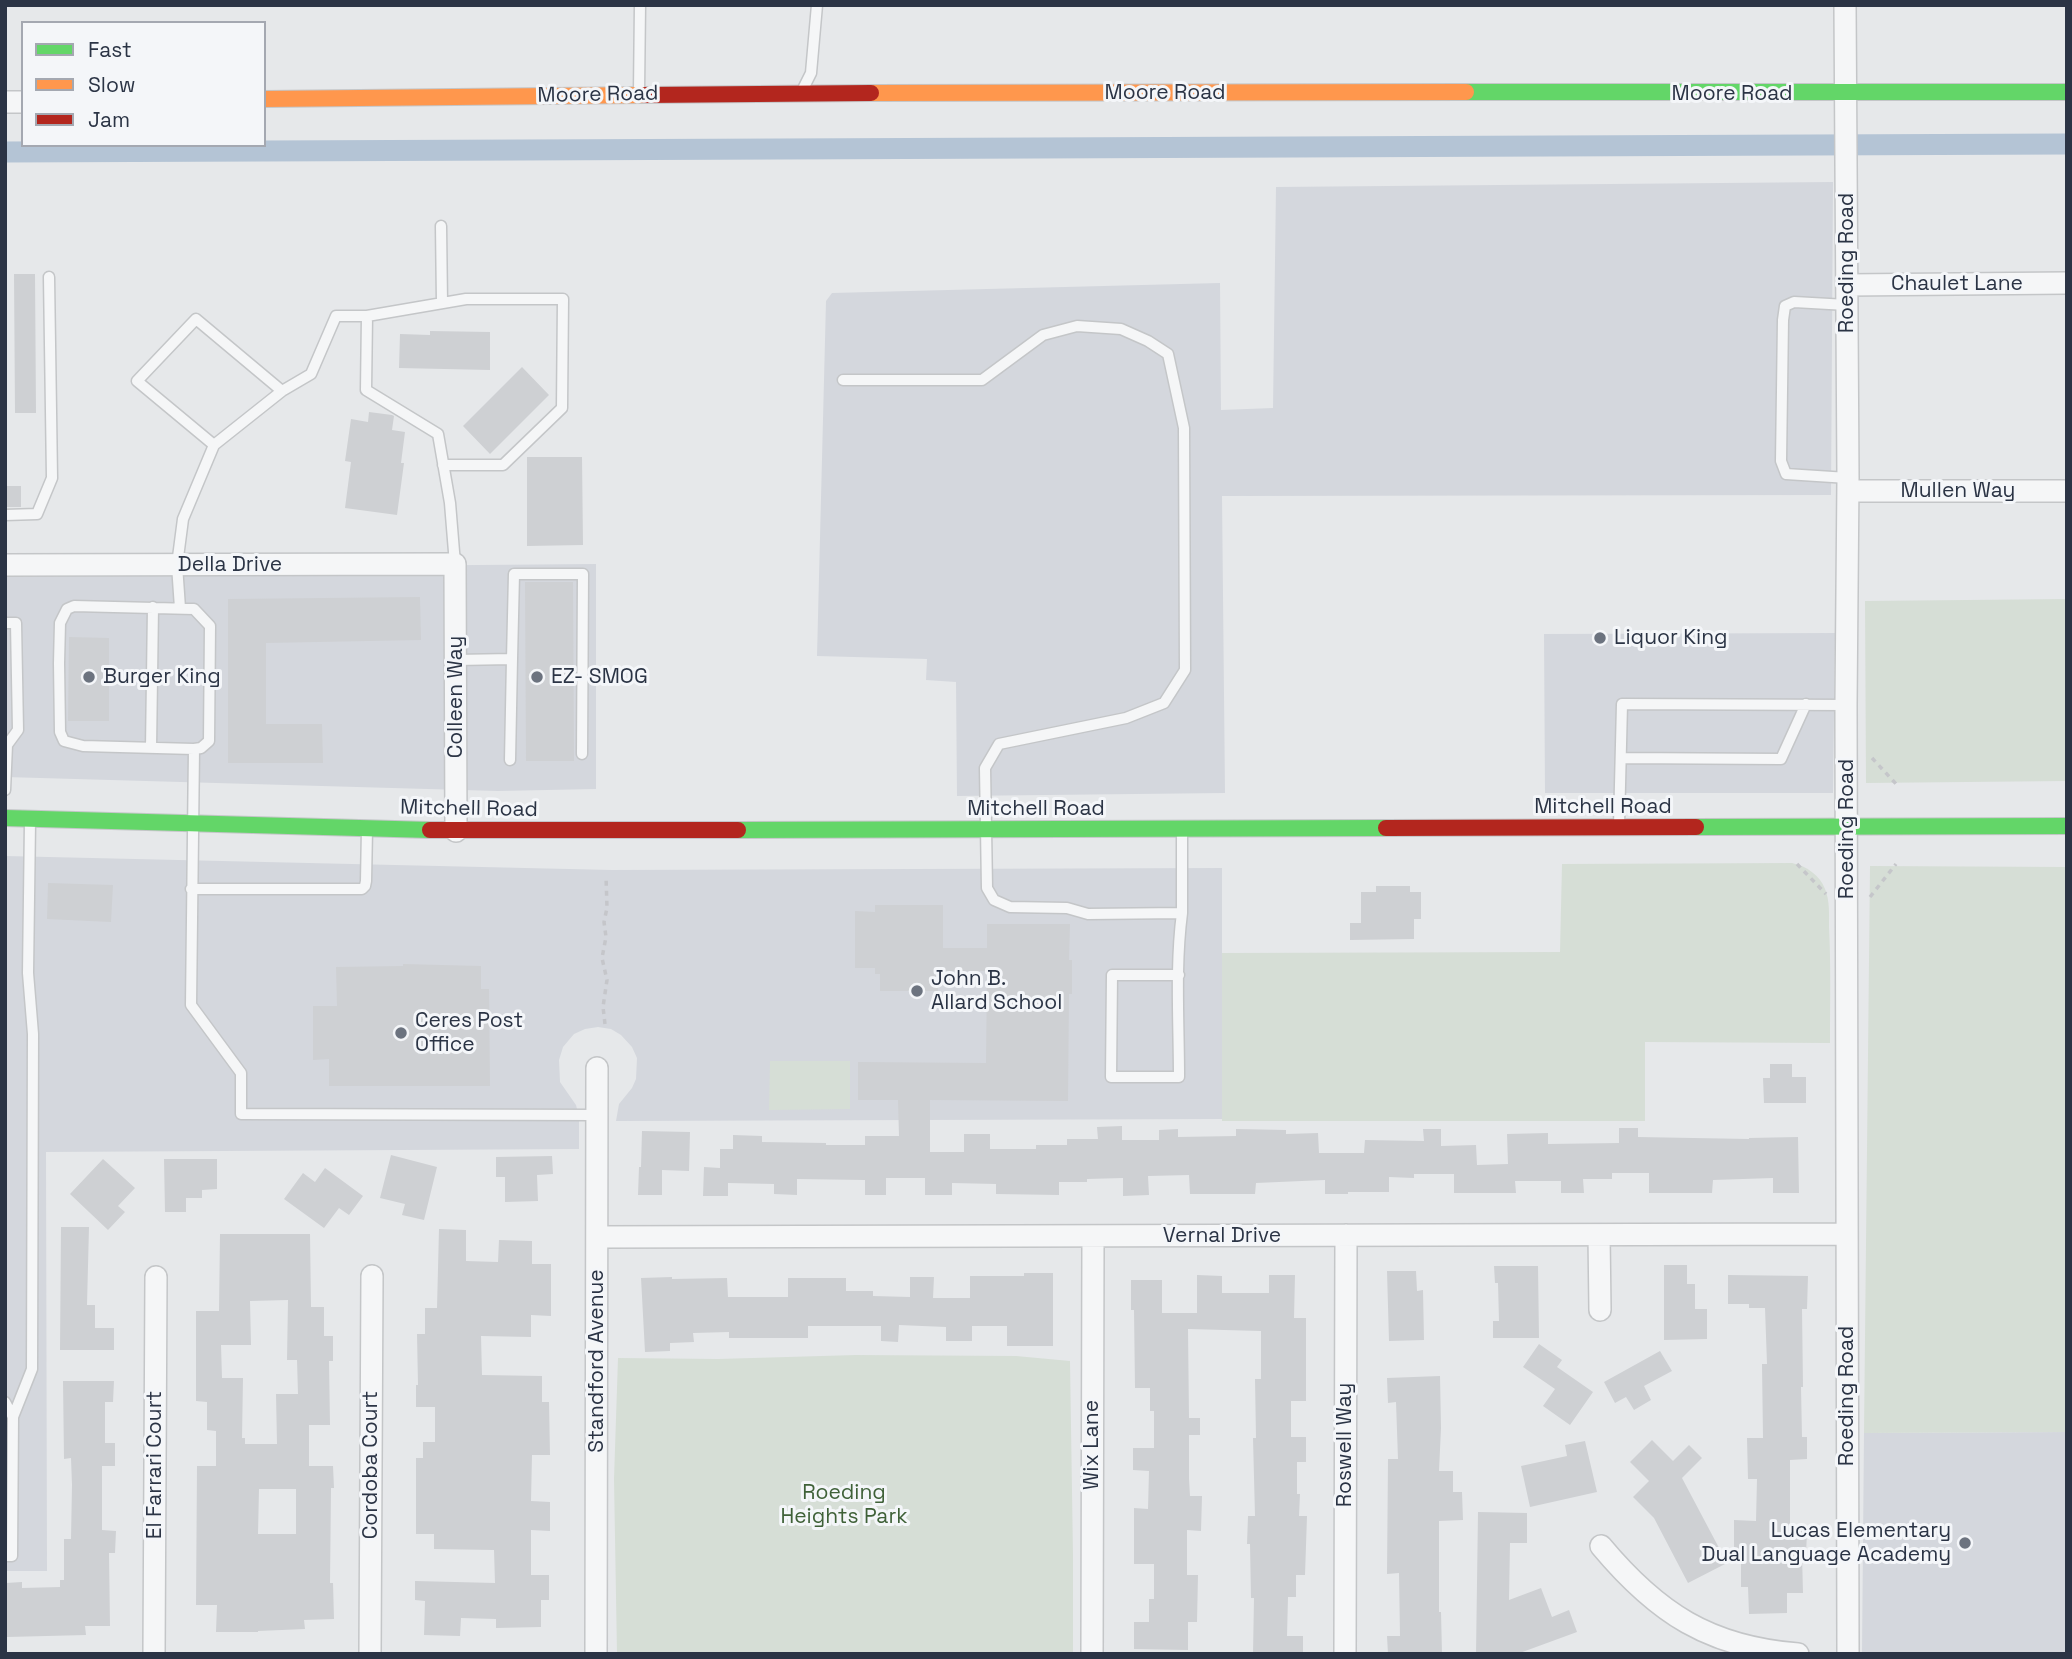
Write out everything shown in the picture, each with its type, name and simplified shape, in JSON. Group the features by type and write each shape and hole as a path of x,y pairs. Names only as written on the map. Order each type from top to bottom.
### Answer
{"street":[{"name":"Roeding Road","path":"1845,5 1849,485 1846,705 1849,1654"},
{"name":"Moore Road","path":"266,99 801,93 2067,92"},
{"name":"Chaulet Lane","path":"1847,295 2067,283"},
{"name":"Mullen Way","path":"1849,485 2067,491"},
{"name":"Della Drive","path":"5,565 456,564"},
{"name":"Colleen Way","path":"456,564 456,831"},
{"name":"Mitchell Road","path":"5,818 456,831 2067,826"},
{"name":"Standford Avenue","path":"596,1654 597,1068"},
{"name":"Vernal Drive","path":"597,1237 1846,1234"},
{"path":"1599,1235 1600,1310"},
{"name":"Wix Lane","path":"1092,1654 1093,1236"},
{"name":"Roswell Way","path":"1345,1654 1346,1236"},
{"name":"Cordoba Court","path":"370,1654 372,1276"},
{"name":"El Farrari Court","path":"154,1654 156,1277"},
{"path":"1601,1546 1627,1577 1653,1600 1686,1622 1713,1636 1738,1644 1798,1654"}],"lane":[{"path":"639,94 640,5"},
{"path":"801,93 811,73 817,5"},
{"path":"441,226 442,303"},
{"path":"5,515 37,514 52,478 49,277"},
{"path":"1847,295 1794,302 1785,306 1781,461 1786,474 1849,485"},
{"path":"180,608 177,565 183,519 214,445 282,391 311,374 336,316 368,316 466,299 564,299 562,408 503,465 443,465"},
{"path":"368,316 366,390 438,434 450,503 456,564"},
{"path":"214,445 137,381 196,318 282,391"},
{"path":"843,380 982,380 1043,335 1077,326 1121,329 1168,354 1184,428 1185,670 1164,703 1126,718 999,744 985,768 986,888 994,900 1014,908 1067,908 1088,914 1182,913"},
{"path":"510,760 514,575 583,575 582,754"},
{"path":"75,606 153,607 194,608 210,626 209,741 201,748 194,749 83,746 64,741 60,732 59,663 60,623 67,609 75,606"},
{"path":"151,748 153,607"},
{"path":"5,624 16,623 18,730 6,745 5,790"},
{"path":"456,660 512,659"},
{"path":"1619,828 1622,704 1846,705"},
{"path":"1621,758 1781,759 1806,704"},
{"path":"194,749 191,824 191,1005 241,1073 241,1114 597,1115"},
{"path":"5,1556 12,1556 13,1418 32,1368 33,1034 28,973 30,819"},
{"path":"191,889 362,889 366,881 367,829"},
{"path":"1179,975 1112,975 1111,1077 1179,1077 1182,830"},
{"path":"5,1402 13,1418"}],"path":[{"path":"1872,758 1898,786"},
{"path":"1797,864 1827,896"},
{"path":"1870,897 1896,864"},
{"path":"604,1024 603,1007 607,980 603,958 606,937 606,876"}],"shaded area":[{"path":"1833,182 1831,495 1222,496 1225,793 957,796 956,682 926,680 927,659 817,656 826,301 832,293 1220,283 1221,410 1273,408 1276,187"},
{"path":"596,564 596,789 498,791 5,777 5,569"},
{"path":"1835,633 1833,793 1545,793 1544,634"},
{"path":"5,856 612,870 1222,868 1222,1119 616,1121 619,1104 636,1079 637,1058 632,1047 621,1035 611,1029 598,1027 574,1034 563,1047 559,1060 560,1082 576,1105 579,1117 579,1149 46,1152 47,1571 5,1571"},
{"name":"Lucas Elementary Dual Language Academy","path":"2067,1432 2067,1654 1862,1654 1864,1433"}],"green space":[{"path":"2067,599 2067,781 1866,783 1865,601"},
{"path":"1792,863 1816,875 1828,898 1830,1043 1645,1042 1645,1121 1222,1121 1222,953 1560,952 1562,864"},
{"path":"1870,866 2067,867 2067,1432 1864,1433"},
{"path":"770,1061 850,1061 850,1109 769,1110"},
{"name":"Roeding Heights Park","path":"856,1355 1016,1356 1070,1361 1073,1654 617,1654 614,1479 618,1358 718,1359"}],"building":[{"path":"14,274 35,274 36,413 15,413"},
{"path":"430,331 490,332 490,370 399,368 400,334 430,335"},
{"path":"522,367 549,395 490,454 463,426"},
{"path":"369,412 394,416 392,430 405,432 397,515 345,508 351,462 345,461 351,419 368,422"},
{"path":"527,457 582,457 583,545 527,546"},
{"path":"5,486 21,486 21,507 5,507"},
{"path":"525,582 573,582 574,761 526,761"},
{"path":"420,597 421,640 266,643 266,724 322,724 323,763 228,763 228,599"},
{"path":"69,637 109,638 109,721 68,721"},
{"path":"48,883 113,885 111,922 47,919"},
{"path":"1376,886 1410,886 1410,892 1421,892 1421,919 1414,919 1414,939 1350,940 1350,923 1361,923 1361,892 1376,892"},
{"path":"875,905 943,905 943,948 987,948 987,924 1070,924 1072,994 1069,994 1068,1101 930,1100 930,1152 964,1152 964,1134 990,1134 990,1149 1036,1149 1036,1145 1067,1145 1067,1139 1098,1139 1097,1127 1122,1126 1122,1140 1159,1140 1159,1130 1178,1129 1178,1137 1236,1136 1236,1129 1286,1130 1286,1134 1318,1133 1319,1153 1364,1153 1365,1140 1424,1141 1423,1129 1441,1129 1441,1146 1476,1145 1477,1165 1508,1164 1507,1134 1548,1133 1548,1144 1619,1143 1619,1128 1638,1128 1638,1137 1798,1137 1799,1193 1773,1193 1773,1178 1713,1180 1712,1193 1649,1193 1649,1173 1612,1173 1612,1179 1583,1179 1584,1193 1561,1193 1561,1181 1515,1181 1516,1193 1454,1193 1454,1174 1414,1174 1414,1178 1389,1177 1389,1192 1348,1194 1325,1194 1325,1180 1256,1183 1255,1194 1190,1194 1189,1175 1148,1176 1149,1195 1123,1196 1123,1178 1059,1182 1059,1195 996,1194 996,1184 952,1183 952,1195 925,1195 925,1178 886,1178 886,1195 865,1195 865,1180 797,1179 797,1195 774,1194 774,1184 728,1183 728,1196 703,1196 704,1167 720,1168 720,1149 733,1149 733,1135 762,1136 762,1142 826,1145 865,1145 865,1136 899,1136 898,1100 858,1100 858,1062 986,1063 987,971 943,971 943,974 938,974 938,991 880,991 880,974 875,974 875,968 855,968 855,911 875,912"},
{"name":"Ceres Post Office","path":"403,964 481,966 481,989 489,989 490,1086 329,1086 329,1059 313,1060 313,1006 337,1006 336,967"},
{"path":"1770,1064 1792,1064 1792,1077 1806,1077 1806,1103 1764,1103 1763,1078 1770,1078"},
{"path":"642,1131 690,1132 689,1171 662,1170 662,1195 638,1195"},
{"path":"391,1155 437,1167 424,1220 402,1215 405,1204 380,1198"},
{"path":"552,1156 553,1174 537,1175 538,1201 505,1202 505,1177 496,1177 496,1157"},
{"path":"103,1159 135,1188 118,1206 125,1212 108,1230 70,1194"},
{"path":"164,1159 217,1159 217,1189 202,1190 202,1198 186,1198 186,1212 165,1212"},
{"path":"325,1168 363,1196 349,1215 339,1208 324,1228 284,1199 303,1173 315,1182"},
{"path":"61,1227 89,1227 87,1305 95,1305 95,1328 114,1328 114,1350 60,1350"},
{"path":"439,1229 466,1230 466,1261 498,1262 499,1240 532,1241 532,1264 551,1264 551,1316 531,1315 531,1337 481,1336 482,1375 542,1376 542,1402 549,1402 550,1455 532,1455 531,1501 550,1502 550,1531 531,1530 531,1575 549,1575 549,1600 541,1600 541,1627 496,1628 496,1619 461,1618 460,1636 424,1635 425,1601 415,1600 415,1581 495,1583 494,1550 434,1549 434,1534 416,1534 416,1458 423,1458 423,1442 435,1442 435,1407 416,1407 417,1334 425,1334 425,1308 437,1308"},
{"path":"220,1234 310,1234 311,1307 324,1307 324,1336 333,1336 333,1361 329,1361 330,1425 309,1425 309,1466 333,1466 330,1583 333,1583 334,1619 304,1620 305,1629 216,1632 217,1605 196,1605 197,1466 216,1466 216,1431 207,1430 207,1402 196,1401 196,1311 219,1311","holes":["288,1300 287,1360 297,1360 298,1394 276,1394 277,1444 245,1444 245,1438 242,1438 243,1378 222,1378 221,1345 251,1345 250,1301","259,1489 296,1489 296,1534 258,1534"]},
{"path":"1664,1265 1687,1265 1687,1284 1695,1284 1695,1309 1707,1309 1707,1339 1664,1340"},
{"path":"1494,1266 1538,1266 1539,1338 1493,1338 1493,1321 1499,1321 1498,1283 1495,1283"},
{"path":"1387,1271 1416,1271 1417,1291 1423,1290 1424,1340 1389,1341"},
{"path":"1024,1273 1053,1273 1053,1346 1007,1346 1007,1326 972,1326 972,1341 946,1341 946,1327 899,1325 898,1342 881,1341 881,1326 808,1326 808,1338 729,1338 729,1332 693,1333 694,1342 670,1343 670,1351 645,1352 641,1278 727,1278 728,1297 788,1297 788,1278 846,1278 846,1291 873,1291 873,1296 910,1297 910,1277 934,1277 933,1298 970,1298 970,1276 1024,1276"},
{"path":"1197,1275 1222,1276 1222,1293 1269,1293 1269,1275 1295,1275 1294,1318 1306,1318 1306,1401 1291,1401 1291,1437 1306,1437 1306,1462 1297,1462 1297,1494 1300,1494 1299,1516 1307,1516 1305,1575 1296,1575 1296,1597 1288,1597 1287,1636 1303,1636 1303,1654 1253,1654 1254,1598 1251,1598 1250,1544 1247,1544 1248,1516 1255,1516 1253,1438 1256,1438 1255,1379 1261,1379 1261,1331 1188,1329 1189,1418 1200,1418 1200,1435 1189,1435 1189,1479 1190,1496 1202,1496 1201,1531 1187,1530 1187,1575 1198,1575 1197,1622 1188,1622 1188,1650 1134,1649 1134,1622 1149,1622 1149,1599 1154,1599 1154,1564 1134,1564 1134,1508 1148,1509 1149,1471 1133,1470 1133,1448 1154,1448 1154,1411 1150,1411 1150,1388 1135,1388 1131,1280 1162,1280 1162,1313 1197,1313"},
{"path":"1728,1275 1808,1276 1807,1309 1802,1309 1801,1387 1802,1437 1807,1437 1807,1459 1790,1460 1790,1531 1807,1531 1806,1555 1802,1555 1803,1593 1787,1593 1787,1613 1749,1614 1748,1587 1741,1587 1741,1556 1734,1559 1734,1520 1756,1521 1757,1479 1748,1479 1747,1438 1763,1438 1762,1364 1767,1364 1765,1308 1749,1308 1749,1304 1728,1304"},
{"path":"1539,1344 1562,1360 1557,1367 1593,1392 1570,1425 1543,1406 1555,1389 1523,1367"},
{"path":"1660,1351 1672,1371 1644,1386 1651,1400 1634,1410 1626,1397 1615,1403 1604,1382"},
{"path":"1440,1376 1439,1471 1453,1471 1453,1492 1462,1492 1463,1520 1439,1521 1442,1654 1388,1654 1387,1636 1400,1636 1399,1573 1387,1574 1388,1459 1398,1459 1396,1402 1388,1403 1387,1378"},
{"path":"63,1381 114,1381 113,1402 105,1402 105,1443 115,1443 115,1466 102,1466 102,1530 116,1531 115,1553 109,1553 110,1626 85,1626 86,1635 7,1637 6,1583 22,1582 22,1588 60,1587 60,1580 64,1580 64,1539 71,1539 72,1485 71,1458 64,1459"},
{"path":"1652,1440 1673,1461 1689,1445 1702,1458 1682,1478 1727,1563 1688,1583 1654,1518 1633,1497 1649,1481 1630,1462"},
{"path":"1585,1441 1597,1492 1530,1507 1521,1466 1567,1456 1565,1445"},
{"path":"1478,1512 1527,1513 1527,1543 1510,1543 1509,1600 1541,1588 1552,1617 1569,1610 1577,1632 1517,1654 1476,1654"}],"waterway":[{"path":"5,152 2067,144"}],"traffic: fast":[{"path":"1466,92 2067,92"},
{"path":"5,818 430,830"},
{"path":"1696,827 2067,826"},
{"path":"738,830 1386,828"}],"traffic: slow":[{"path":"871,93 1466,92"},
{"path":"266,99 645,95"}],"traffic: jam":[{"path":"645,95 871,93"},
{"path":"1386,828 1696,827"},
{"path":"430,830 738,830"}],"place":[{"name":"Liquor King","path":"1600,638"},
{"name":"Burger King","path":"89,677"},
{"name":"EZ- SMOG","path":"537,677"},
{"name":"John B. Allard School","path":"917,991"},
{"name":"Ceres Post Office","path":"401,1033"},
{"name":"Lucas Elementary Dual Language Academy","path":"1965,1543"}]}
